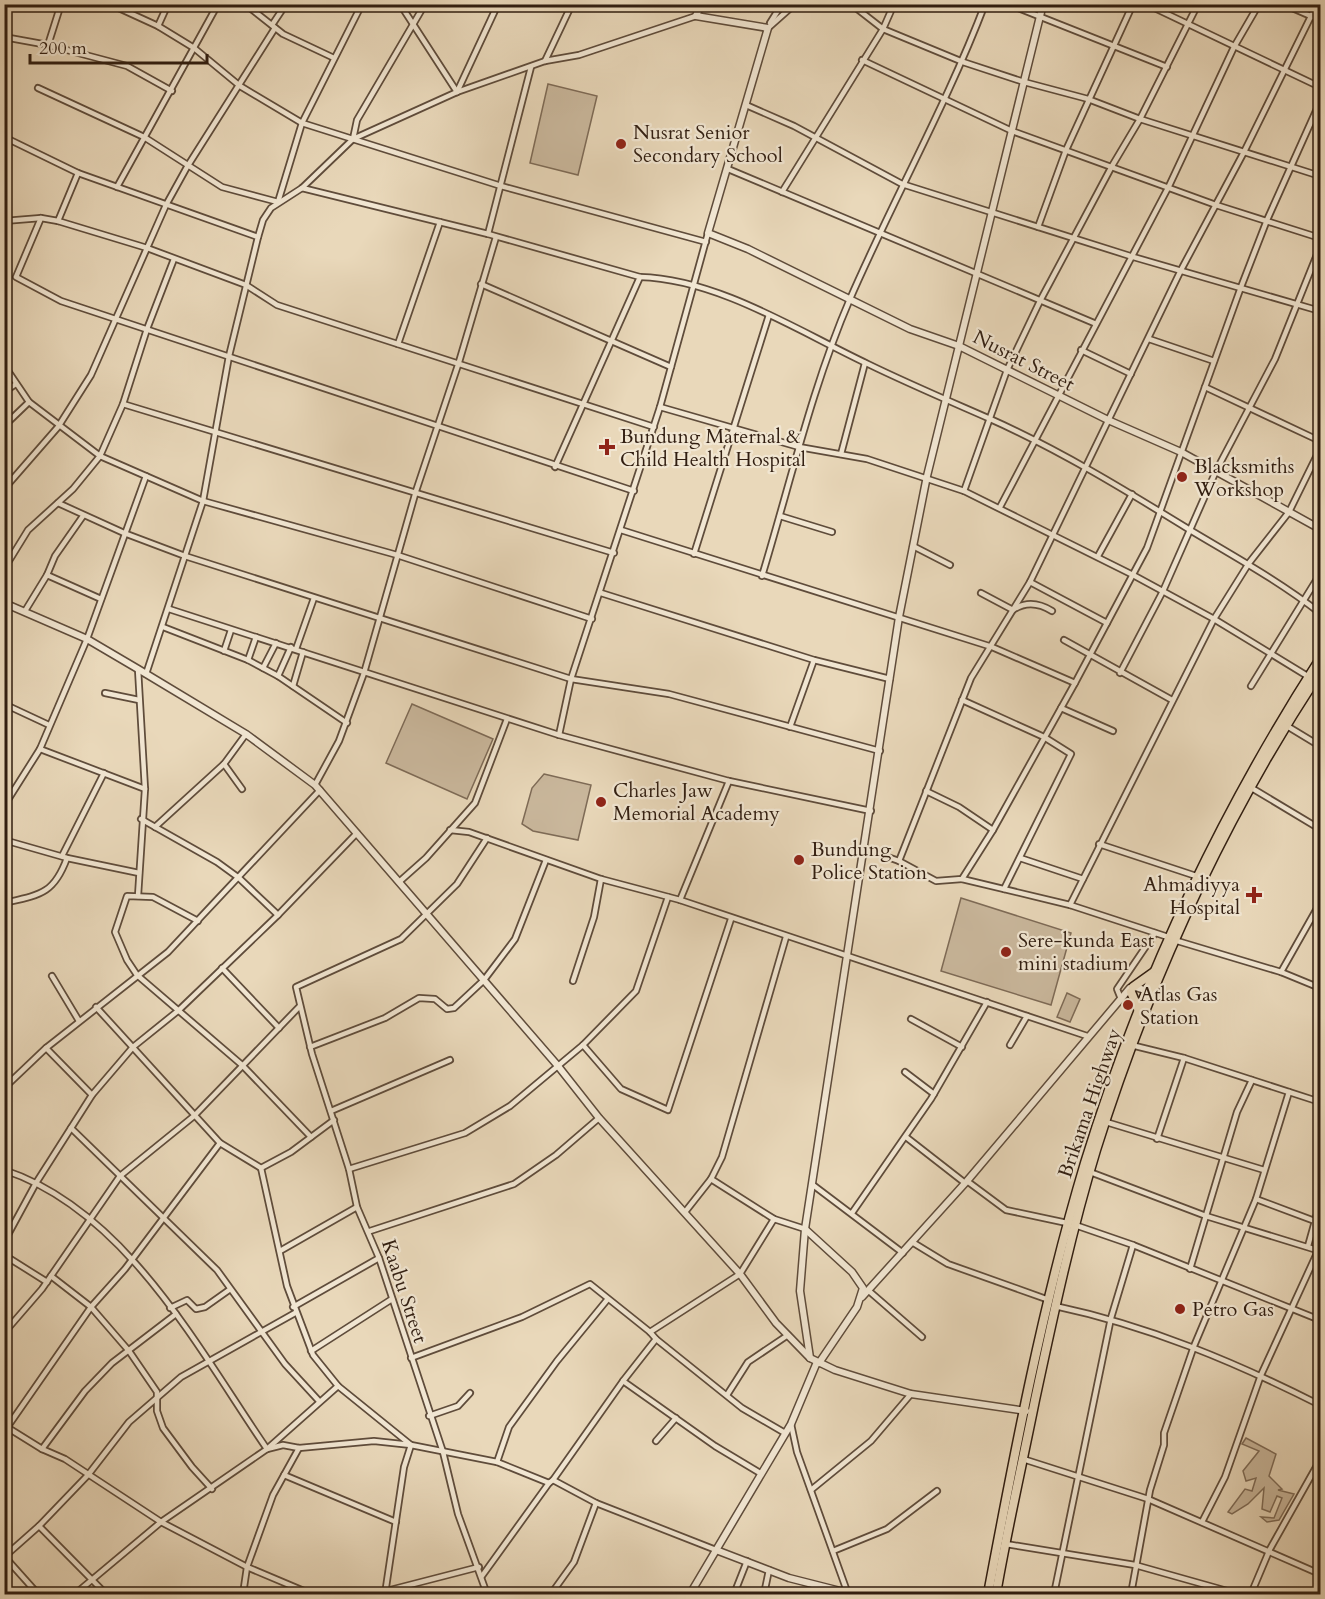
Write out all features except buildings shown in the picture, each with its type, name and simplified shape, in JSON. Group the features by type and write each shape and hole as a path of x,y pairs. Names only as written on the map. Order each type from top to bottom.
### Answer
{"highway":[{"name":"Brikama Highway","path":"1071,1224 1106,1122 1139,1011 1148,995 1155,972 1250,787 1316,678 1320,659"},
{"name":"Brikama Highway","path":"988,1594 1026,1411 1095,1134 1196,876 1254,768 1316,678"},
{"path":"1139,1011 1130,990 1155,972"},
{"name":"Brikama Highway","path":"996,1594 1052,1303"}],"street":[{"path":"48,45 61,4"},
{"path":"110,4 158,26 194,48 240,86 302,123 501,186 706,242"},
{"path":"158,26 168,4"},
{"path":"117,187 219,4"},
{"path":"245,4 273,26 334,58"},
{"path":"4,489 58,427 91,375 114,318 166,205 187,167 240,86 286,4"},
{"path":"278,202 302,123 362,4"},
{"path":"400,4 457,92"},
{"path":"353,139 357,120 425,4"},
{"path":"457,92 498,4"},
{"path":"545,61 572,4"},
{"path":"696,16 701,4"},
{"path":"559,735 571,679 654,427 768,28 782,4"},
{"path":"768,28 795,4"},
{"path":"851,4 883,29 963,62 1024,82 1088,99 1194,137 1320,176"},
{"path":"782,192 883,29 894,4"},
{"path":"762,576 800,447 832,347 850,300 902,184 963,62 985,4"},
{"path":"1008,4 1167,67"},
{"path":"810,1358 800,1291 805,1229 871,811 898,617 927,476 1044,4"},
{"path":"1038,227 1066,150 1133,4"},
{"path":"1146,4 1320,87"},
{"path":"964,491 1007,370 1040,301 1112,166 1140,119 1198,4"},
{"path":"999,507 1094,323 1169,186 1194,137 1234,47 1259,4"},
{"path":"1283,4 1320,20"},
{"path":"899,861 971,678 1030,582 1054,536 1084,467 1181,270 1244,152 1317,4"},
{"path":"146,674 164,627 203,501 229,356 258,237 267,213 278,202 302,188 353,139 457,92 545,61 579,55 696,16 768,28"},
{"path":"4,37 48,45 127,66 172,91"},
{"path":"862,60 1012,131 1169,186 1216,205 1320,238"},
{"path":"488,234 531,67"},
{"path":"38,88 144,137 222,188 278,202"},
{"path":"962,879 993,830 1075,683 1146,548 1267,220 1320,102"},
{"path":"746,105 902,184 1130,256 1320,311"},
{"path":"4,136 78,173 258,237"},
{"path":"728,169 978,272 1094,323"},
{"path":"58,221 78,173"},
{"path":"302,188 488,234 640,277 694,285 769,315 945,401 989,418 1084,467 1249,563 1320,613"},
{"path":"41,218 16,274 17,278 61,300 555,467 634,491"},
{"path":"4,221 41,218 58,221 147,248 246,285 277,305 459,362 654,427"},
{"path":"398,344 441,222"},
{"name":"Nusrat Street","path":"708,233 748,249 910,329 959,346 1108,420 1181,452 1320,529"},
{"path":"4,1088 79,1020 168,952 239,878 318,787 347,723 364,673 416,491 459,362 496,237"},
{"path":"1120,673 1163,591 1216,471 1275,359 1320,247"},
{"path":"4,569 28,530 58,503 99,456 123,404 147,329 174,259"},
{"path":"555,467 640,277"},
{"path":"481,284 671,368"},
{"path":"694,554 769,315"},
{"path":"1149,339 1214,361"},
{"path":"1081,350 1131,374"},
{"path":"841,454 865,363"},
{"path":"4,365 29,402 58,427 99,456 203,501 397,555 592,619"},
{"path":"4,392 15,384"},
{"path":"1205,387 1320,441"},
{"path":"4,426 29,402"},
{"path":"123,404 416,491 614,553"},
{"path":"660,407 734,430 927,476 964,491 1098,556 1316,678"},
{"path":"1070,905 1214,619 1249,563 1289,512 1320,449"},
{"path":"4,806 40,749 87,639 146,476"},
{"path":"1098,556 1132,494"},
{"path":"58,503 83,516 185,556 571,679 669,694 880,751"},
{"path":"25,611 47,575 55,556 83,516"},
{"path":"780,516 832,532"},
{"path":"621,530 992,647 1075,683"},
{"path":"913,546 951,564"},
{"path":"1251,686 1320,574"},
{"path":"47,575 101,599"},
{"path":"1030,582 1107,623"},
{"path":"601,593 814,660 890,679"},
{"path":"981,594 1013,610"},
{"path":"278,676 294,648 314,598"},
{"path":"4,603 87,639 246,734 318,787 558,1066 599,1118 740,1274 810,1358 835,1370 910,1394 1026,1411"},
{"path":"1013,610 1024,604 1036,604 1052,611"},
{"path":"169,609 559,735 729,781 871,811"},
{"path":"164,627 248,660 278,676 347,723"},
{"path":"224,651 231,630"},
{"path":"248,660 256,638"},
{"path":"1064,640 1172,700"},
{"path":"263,668 276,643"},
{"path":"293,686 303,652"},
{"path":"790,727 814,660"},
{"path":"138,669 145,789 141,819 138,896"},
{"path":"105,693 139,700"},
{"path":"962,700 1044,737 1069,751 1071,757 1004,889"},
{"path":"4,704 49,725"},
{"path":"1061,708 1113,731"},
{"path":"399,882 426,858 450,830 464,818 475,802 507,719"},
{"path":"1287,726 1320,746"},
{"path":"155,827 224,764 246,734"},
{"path":"40,749 145,789"},
{"path":"224,764 242,789"},
{"path":"4,903 45,892 60,877 64,857 104,774"},
{"path":"680,900 729,781"},
{"path":"1250,787 1320,829"},
{"path":"926,791 959,807 993,830"},
{"path":"141,819 239,878 278,915"},
{"path":"450,830 470,832 602,879 680,900 731,919 1087,1036"},
{"path":"4,1242 36,1183 92,1095 133,1047 179,1010 278,915 357,832"},
{"path":"426,915 457,884 487,838"},
{"path":"4,840 64,857 139,873"},
{"path":"1099,844 1196,876"},
{"path":"865,849 899,861 936,881 962,879 1070,905 1171,939 1281,972 1320,988"},
{"path":"1020,858 1083,879"},
{"path":"310,1047 385,1018 419,998 435,999 447,1010 454,1008 484,980 515,939 546,860"},
{"path":"573,981 594,917 602,879"},
{"path":"198,921 170,904 153,897 126,896 115,932 127,960 137,975 242,1065 311,1137"},
{"path":"350,1169 465,1133 510,1106 583,1045 636,991 668,897"},
{"path":"1281,972 1320,903"},
{"name":"Kaabu Street","path":"426,915 401,939 296,987 296,996 310,1047 350,1169 357,1207 370,1231 429,1416 443,1452 458,1514 487,1594"},
{"path":"583,1045 621,1089 668,1110 731,919"},
{"path":"1121,999 1117,989 1155,933"},
{"path":"685,1212 711,1179 722,1157 786,937"},
{"path":"222,968 279,1028"},
{"path":"52,976 79,1020"},
{"path":"690,1594 791,1424 818,1362 862,1297 966,1182 1087,1036 1121,999 1130,990 1148,995"},
{"path":"852,1213 934,1094 987,1002"},
{"path":"96,1007 220,1143 261,1168 293,1307 311,1351 338,1386 411,1445"},
{"path":"4,1333 47,1282 120,1176 194,1116 300,1007"},
{"path":"1010,1045 1027,1016"},
{"path":"911,1019 962,1047"},
{"path":"1129,1044 1184,1058 1320,1102"},
{"path":"46,1048 92,1095"},
{"path":"1157,1139 1184,1058"},
{"path":"331,1111 450,1060"},
{"path":"905,1072 934,1094"},
{"path":"1190,1269 1237,1112 1252,1080"},
{"path":"1131,1594 1148,1499 1164,1445 1164,1433 1194,1346 1256,1199 1289,1092"},
{"path":"370,1231 514,1184 556,1155 599,1118"},
{"path":"261,1168 334,1120"},
{"path":"1106,1122 1264,1170"},
{"path":"71,1128 217,1270 229,1290 285,1364 319,1401"},
{"path":"906,1137 1006,1210 1071,1224 1133,1245 1320,1320"},
{"path":"220,1143 131,1258 125,1269 92,1307 5,1428 65,1459 161,1522 298,1592 312,1594"},
{"path":"4,1170 36,1183 69,1203 131,1258 176,1314 267,1449"},
{"path":"1090,1172 1206,1216 1319,1251 1261,1375 1225,1477 1202,1522"},
{"path":"711,1179 774,1219 805,1229 860,1280 863,1288 862,1297"},
{"path":"813,1185 903,1253"},
{"path":"1256,1199 1318,1222"},
{"path":"1308,1246 1318,1222 1320,1203"},
{"path":"280,1251 357,1207"},
{"path":"650,1332 740,1274 774,1219"},
{"path":"912,1242 948,1264 1052,1303 1111,1318 1194,1346 1261,1375 1320,1405"},
{"path":"1054,1594 1076,1477 1111,1318 1133,1245"},
{"path":"4,1255 47,1282"},
{"path":"293,1307 379,1258"},
{"path":"51,1276 92,1307 129,1352 157,1392 157,1411 163,1428 192,1467 212,1489"},
{"path":"411,1358 522,1317 590,1284 755,1417 786,1433"},
{"path":"170,1308 184,1300 196,1309 205,1307 229,1290"},
{"path":"869,1291 922,1337"},
{"path":"311,1351 392,1299"},
{"path":"497,1462 509,1427 557,1360 608,1300"},
{"path":"38,1594 5,1556 39,1526 88,1475 129,1422 181,1377 295,1313"},
{"path":"42,1449 85,1390 112,1364 176,1314"},
{"path":"727,1395 748,1362 789,1335"},
{"path":"482,1576 656,1339"},
{"path":"623,1381 760,1473"},
{"path":"75,1594 161,1522 212,1489 234,1469 267,1449 338,1386"},
{"path":"429,1416 458,1406 470,1394"},
{"path":"811,1490 871,1441 910,1394"},
{"path":"656,1441 676,1418"},
{"path":"791,1424 797,1452 849,1594"},
{"path":"267,1449 283,1445 299,1448 374,1441 411,1445 497,1462 551,1481 596,1503 789,1578 849,1594"},
{"path":"411,1445 404,1467 386,1593 479,1567"},
{"path":"243,1594 248,1578 247,1567 273,1495 299,1448"},
{"path":"1023,1459 1148,1499 1270,1549 1320,1574"},
{"path":"1251,1594 1270,1549 1320,1460"},
{"path":"284,1475 396,1522"},
{"path":"833,1551 887,1529 937,1491"},
{"path":"551,1594 574,1562 596,1503"},
{"path":"39,1526 106,1594"},
{"path":"1006,1544 1135,1565 1238,1594"},
{"path":"734,1594 747,1561"},
{"path":"764,1594 770,1570"}],"shaded area":[{"path":"548,84 597,96 578,175 530,163"},
{"path":"412,704 493,739 467,799 386,763"},
{"path":"544,774 591,785 578,840 533,831 522,824 532,788"},
{"name":"Sere-kunda East mini stadium","path":"961,898 1071,933 1051,1005 941,971"},
{"path":"1067,993 1080,999 1070,1022 1057,1017"},
{"path":"1246,1438 1276,1454 1269,1476 1282,1489 1278,1490 1294,1494 1279,1520 1267,1522 1261,1517 1274,1518 1282,1498 1277,1496 1270,1512 1262,1509 1264,1488 1248,1504 1232,1514 1228,1512 1245,1489 1252,1491 1256,1478 1246,1481 1243,1471 1259,1451 1242,1444"}],"place":[{"name":"Nusrat Senior Secondary School","path":"621,144"},
{"name":"Bundung Maternal & Child Health Hospital","path":"607,447"},
{"name":"Blacksmiths Workshop","path":"1182,477"},
{"name":"Charles Jaw Memorial Academy","path":"601,802"},
{"name":"Bundung Police Station","path":"799,860"},
{"name":"Ahmadiyya Hospital","path":"1254,895"},
{"name":"Sere-kunda East mini stadium","path":"1006,952"},
{"name":"Atlas Gas Station","path":"1128,1005"},
{"name":"Petro Gas","path":"1180,1309"}]}
